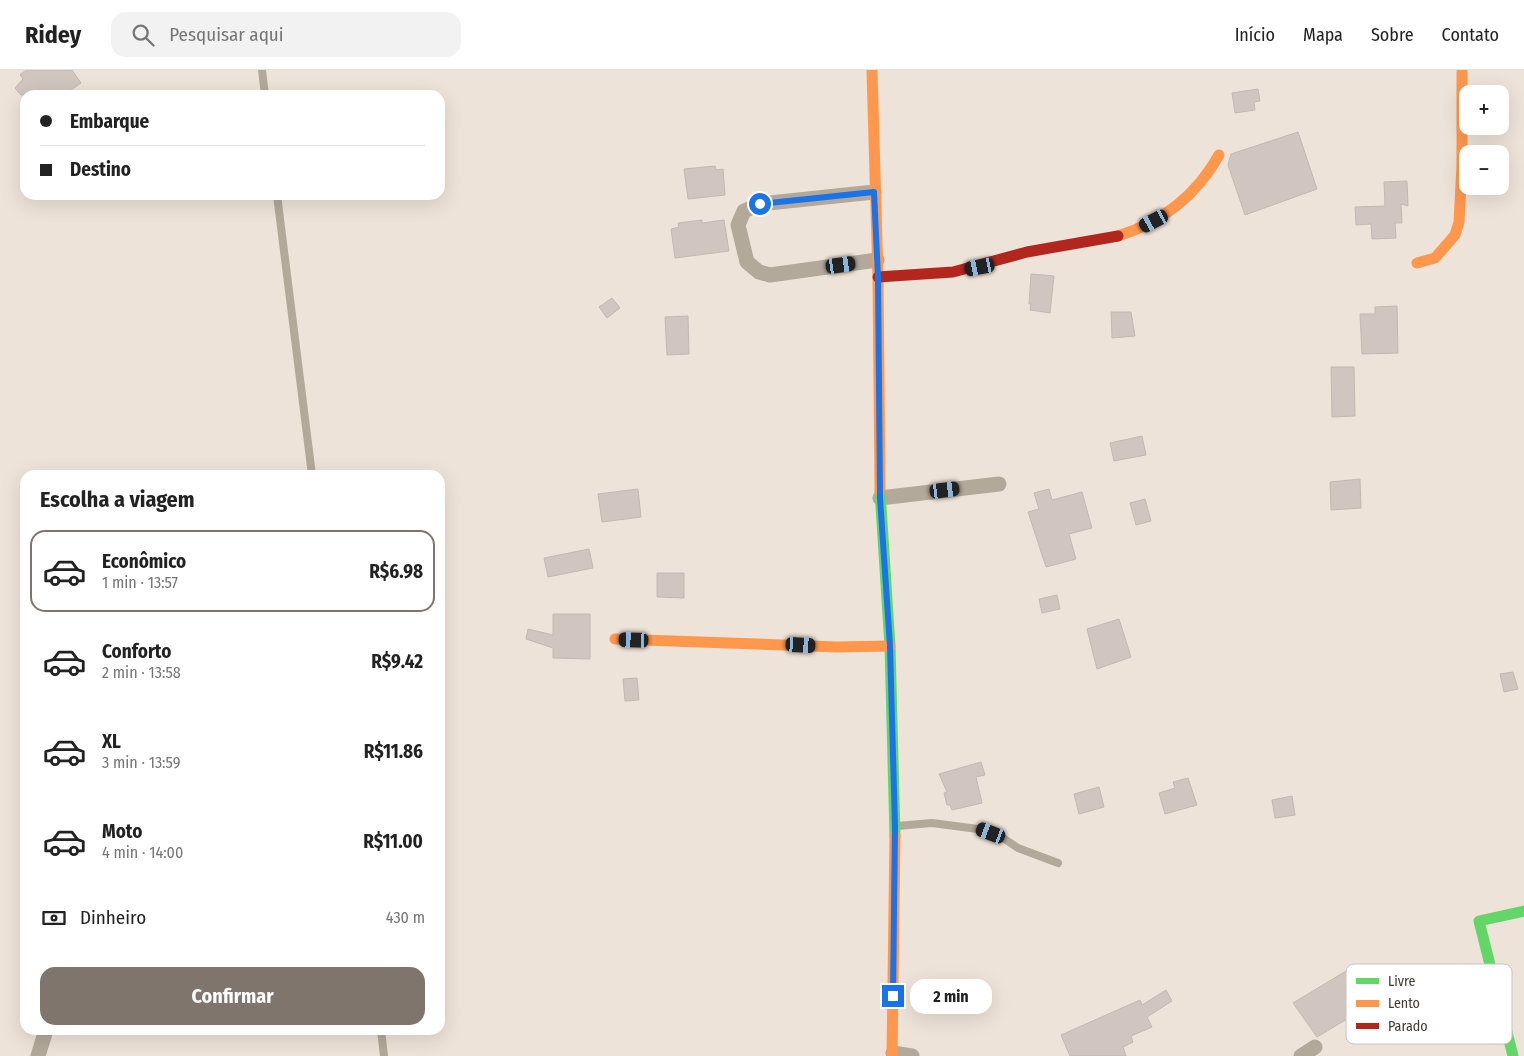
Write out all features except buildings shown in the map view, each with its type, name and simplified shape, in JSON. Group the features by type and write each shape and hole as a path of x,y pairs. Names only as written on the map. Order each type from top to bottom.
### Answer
{"street":[{"path":"872,70 874,192 878,277 880,498 890,646 895,827 892,1054 912,1056"},
{"path":"1417,263 1434,258 1455,235 1459,222 1462,166 1462,70"},
{"path":"878,277 893,274 954,272 980,267 1026,252 1118,236 1142,227 1166,214 1186,199 1203,181 1219,155"},
{"path":"874,192 760,204 744,211 738,225 747,262 754,270 764,274 770,275 877,260"},
{"path":"880,498 999,484"},
{"path":"615,639 837,647 890,646"},
{"path":"1490,964 1479,921 1524,911"},
{"path":"38,1056 44,1035"},
{"path":"1301,1056 1315,1047"}],"lane":[{"path":"262,70 264,90"},
{"path":"278,200 311,470"},
{"path":"895,827 932,823 978,829 1003,838 1018,848 1058,863"},
{"path":"382,1035 384,1056"}],"traffic: fast":[{"path":"880,491 890,646 895,836"},
{"path":"1490,964 1479,921 1524,911"},
{"path":"1510,1044 1513,1056"}],"traffic: slow":[{"path":"872,70 878,277 880,491"},
{"path":"1417,263 1435,258 1455,235 1459,222 1462,166 1462,70"},
{"path":"1118,236 1150,223 1177,206 1200,183 1219,155"},
{"path":"615,639 837,647 890,646"},
{"path":"892,1056 895,836"}],"traffic: jam":[{"path":"878,277 953,272 1027,252 1118,236"}],"route":[{"path":"760,204 874,192 878,277 880,498 890,646 895,827 893,996"}]}
